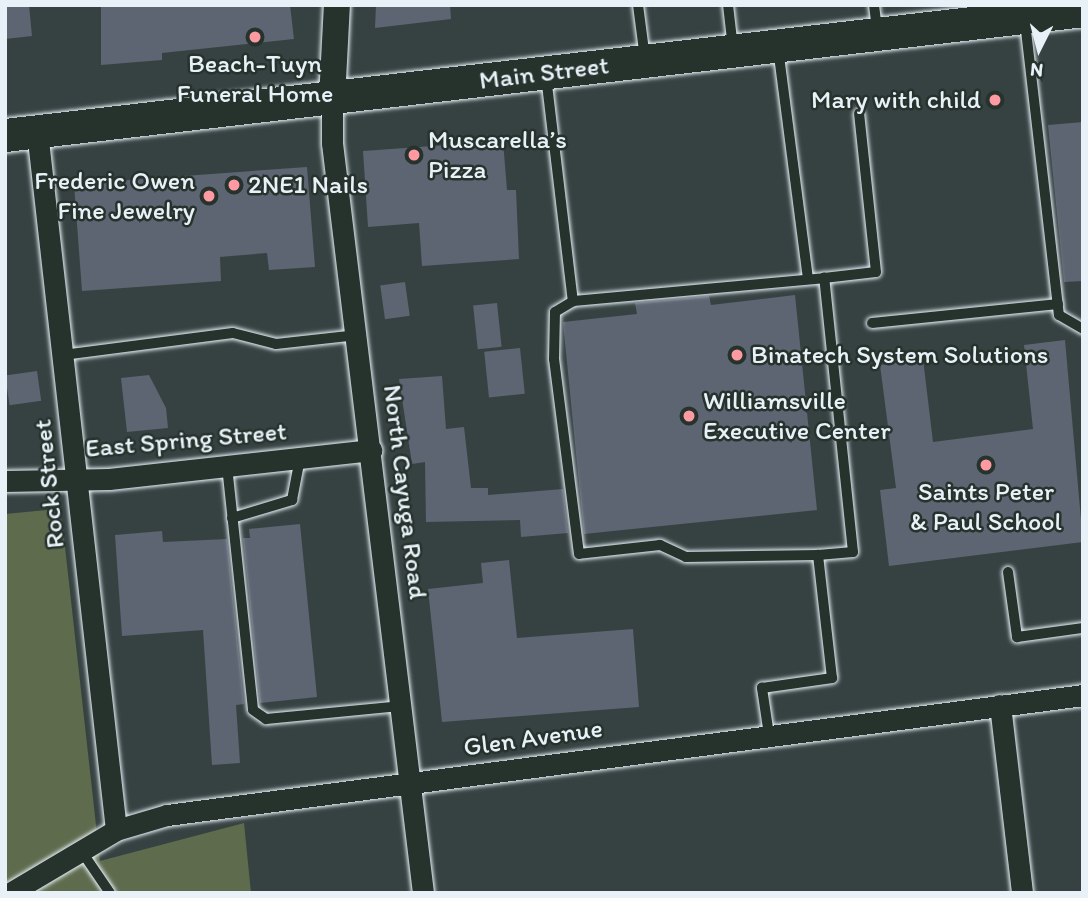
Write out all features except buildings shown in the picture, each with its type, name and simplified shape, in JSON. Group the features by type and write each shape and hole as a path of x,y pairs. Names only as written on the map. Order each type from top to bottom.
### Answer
{"main road":[{"name":"Main Street","path":"21,133 733,51 778,45 876,19 1083,10"}],"street":[{"path":"332,99 337,5"},
{"name":"North Cayuga Road","path":"332,99 332,143 358,335 423,893"},
{"name":"Rock Street","path":"21,133 63,355 116,830"},
{"name":"East Spring Street","path":"5,481 227,466 371,450"},
{"name":"Glen Avenue","path":"10,893 79,848 116,830 167,815 1083,695"},
{"path":"1000,705 1022,893"}],"lane":[{"path":"638,5 646,61"},
{"path":"727,5 733,51"},
{"path":"1023,11 1059,315 1083,329"},
{"path":"778,45 808,279"},
{"path":"545,73 573,301"},
{"path":"824,278 853,552 686,557 660,545 579,554 554,359 555,312 573,301 877,272 859,114"},
{"path":"872,323 1058,304"},
{"path":"63,355 233,334 276,344 358,335"},
{"path":"232,518 292,500 300,458"},
{"path":"227,466 253,710 266,719 402,706"},
{"path":"769,735 762,688 832,678 818,555"},
{"path":"1008,572 1017,637 1083,628"},
{"path":"79,848 110,893"}],"green space":[{"path":"47,510 62,520 100,861 244,823 251,893 5,893 5,514"}],"place":[{"name":"Beach-Tuyn Funeral Home","path":"255,37"},
{"name":"Mary with child","path":"995,100"},
{"name":"Muscarella’s Pizza","path":"414,155"},
{"name":"2NE1 Nails","path":"234,185"},
{"name":"Frederic Owen Fine Jewelry","path":"209,196"},
{"name":"Binatech System Solutions","path":"737,355"},
{"name":"Williamsville Executive Center","path":"689,416"},
{"name":"Saints Peter & Paul School","path":"986,465"}]}
